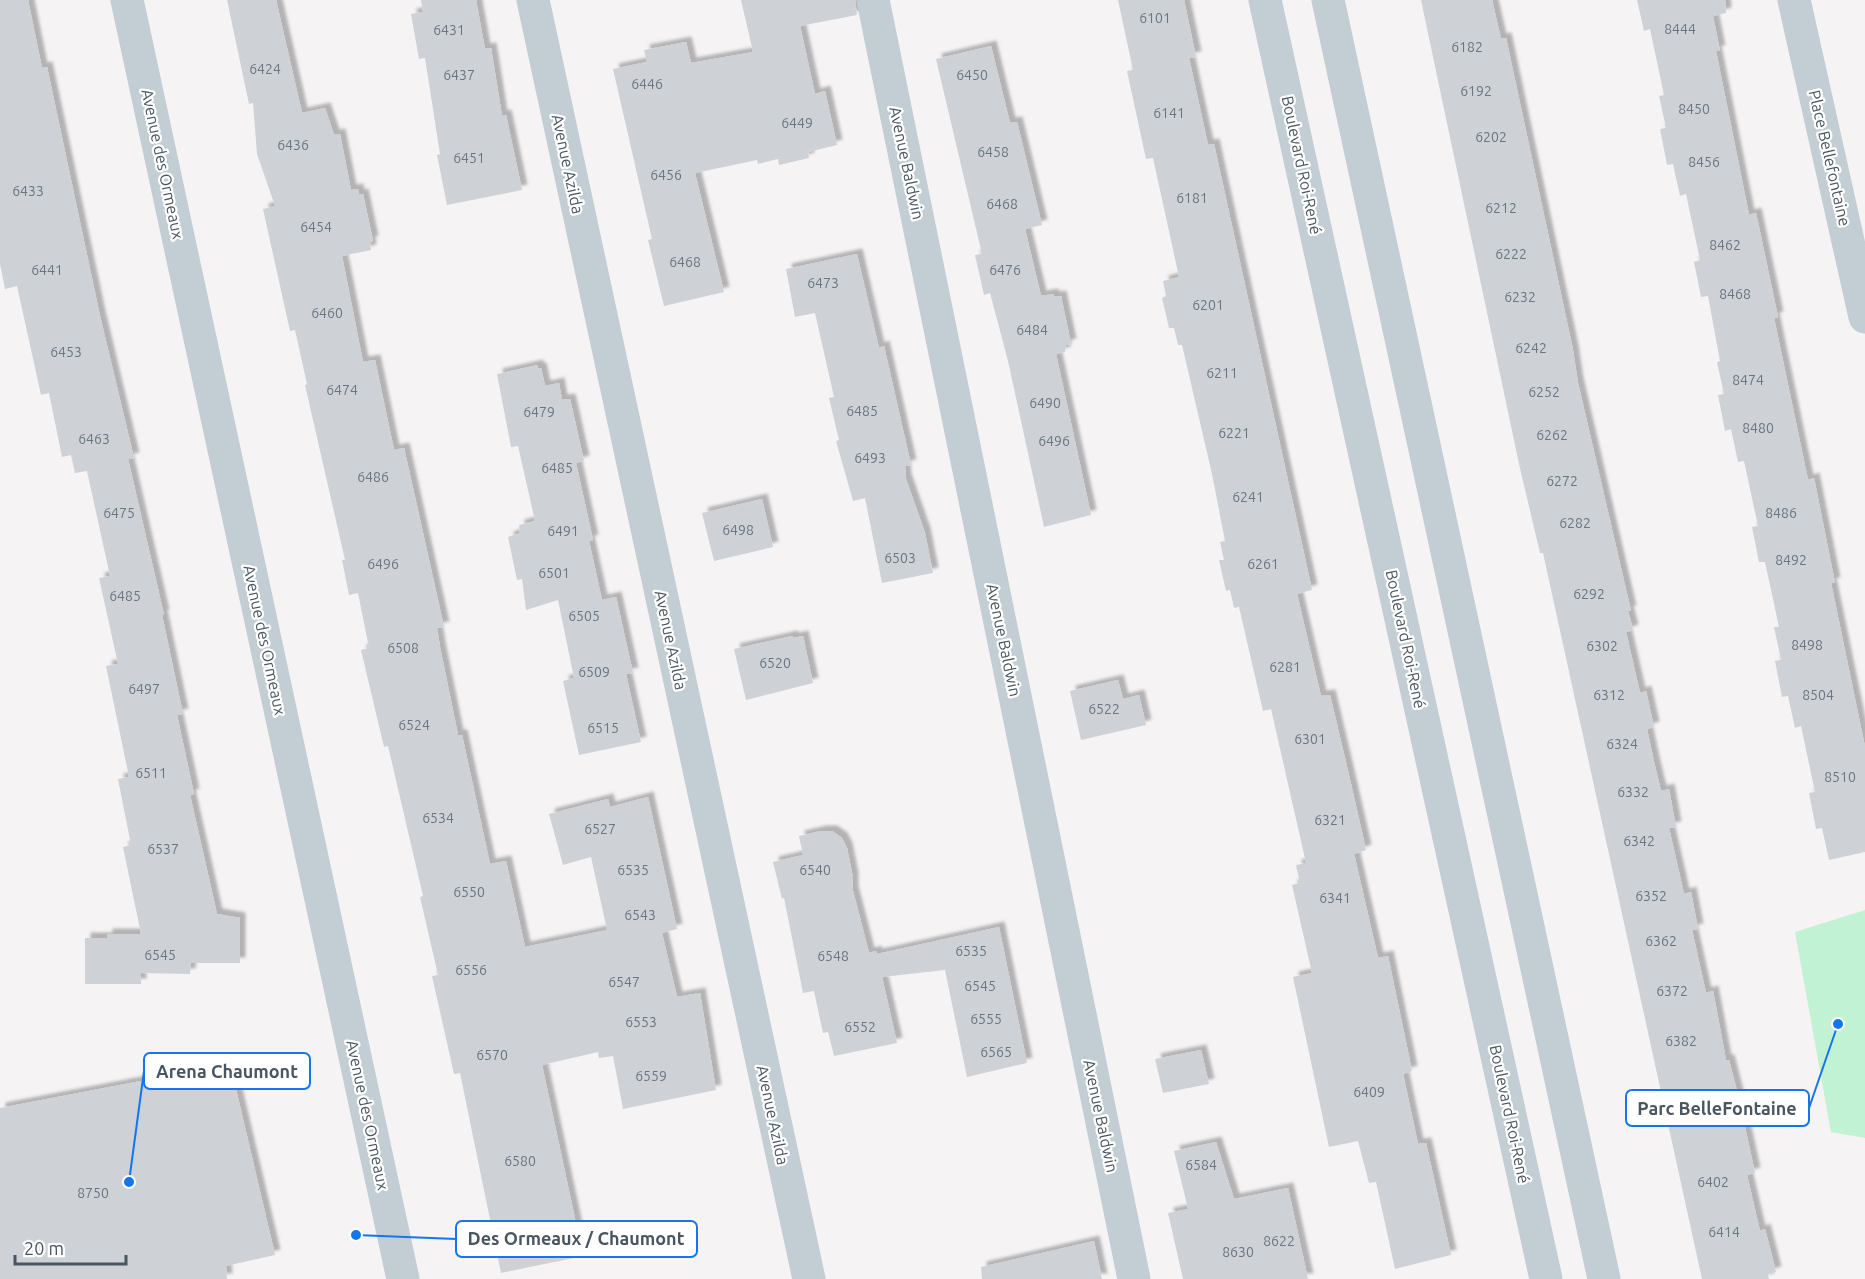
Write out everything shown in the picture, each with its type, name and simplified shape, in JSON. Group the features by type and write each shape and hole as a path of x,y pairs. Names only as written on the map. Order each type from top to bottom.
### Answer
{"street":[{"name":"Avenue des Ormeaux","path":"127,0 403,1279"},
{"name":"Avenue Azilda","path":"533,0 809,1279"},
{"name":"Avenue Baldwin","path":"873,0 1134,1279"},
{"name":"Boulevard Roi-René","path":"1265,0 1546,1279"},
{"path":"1328,0 1604,1279"},
{"name":"Place Bellefontaine","path":"1794,0 1865,317"}],"green space":[{"path":"1865,910 1865,1138 1831,1132 1795,932"}],"building":[{"path":"0,0 28,0 42,68 47,67 100,316 134,458 128,459 164,615 162,615 183,714 177,715 194,794 190,795 217,914 240,918 240,963 191,963 190,974 141,973 141,984 85,984 85,938 107,938 107,934 141,934 123,847 131,845 118,779 129,777 106,666 118,664 99,578 110,576 87,471 75,473 71,455 62,457 49,393 41,395 17,286 5,289 0,264"},
{"path":"227,0 276,0 302,113 325,108 334,135 340,134 351,190 358,189 359,195 363,194 373,241 370,242 371,250 342,256 363,362 375,360 394,450 404,448 444,627 437,628 458,735 462,735 490,864 506,861 525,947 607,930 591,857 563,865 549,814 608,799 610,807 648,797 677,929 662,933 677,997 700,993 716,1090 623,1109 613,1056 599,1058 598,1052 542,1065 583,1256 501,1273 460,1073 454,1074 432,976 438,975 420,897 423,896 388,746 384,747 361,650 369,648 358,593 349,595 342,560 345,560 305,385 307,384 295,330 290,331 263,209 275,206 257,154 253,103 249,104"},
{"path":"421,0 476,0 485,49 491,48 502,116 506,115 522,190 447,205 437,155 440,154 425,58 419,59 411,14 423,12"},
{"path":"741,0 855,0 857,15 800,26 815,94 825,91 837,145 808,152 809,158 779,165 778,159 758,164 757,160 695,173 724,292 664,306 648,240 652,239 613,69 647,62 644,50 686,42 691,63 753,52"},
{"path":"1118,0 1184,0 1196,57 1189,58 1208,145 1214,144 1312,590 1297,594 1321,696 1330,695 1348,771 1366,850 1354,854 1378,958 1388,956 1412,1071 1403,1074 1418,1144 1426,1143 1451,1255 1395,1269 1376,1182 1369,1183 1358,1141 1329,1147 1293,977 1312,973 1292,885 1300,883 1296,865 1306,863 1271,709 1263,711 1239,607 1234,608 1230,590 1226,591 1219,560 1224,560 1220,542 1225,541 1212,474 1182,345 1178,345 1174,328 1169,328 1162,298 1166,296 1163,281 1179,277 1153,158 1146,159 1127,71 1133,70"},
{"path":"1421,0 1492,0 1501,39 1506,38 1573,350 1578,383 1631,611 1628,611 1633,630 1626,632 1640,693 1646,691 1654,727 1647,729 1654,762 1661,791 1669,789 1676,827 1669,828 1684,894 1691,892 1698,929 1692,930 1706,993 1713,991 1726,1060 1729,1060 1738,1095 1755,1173 1747,1175 1760,1231 1765,1229 1776,1272 1768,1274 1769,1279 1702,1279 1543,553 1540,553 1519,464"},
{"path":"1637,0 1725,0 1726,13 1713,16 1720,51 1716,51 1749,215 1756,213 1778,317 1774,318 1808,480 1814,478 1835,583 1831,583 1865,747 1865,852 1829,860 1822,828 1816,829 1809,793 1815,792 1801,726 1795,728 1788,696 1782,697 1775,661 1781,660 1774,627 1779,627 1765,562 1759,562 1752,527 1758,526 1744,461 1738,462 1731,429 1725,431 1718,395 1724,394 1717,362 1720,361 1708,296 1701,297 1694,262 1700,260 1686,194 1680,196 1673,164 1667,165 1660,129 1666,128 1659,96 1664,95 1650,29 1644,31"},
{"path":"991,46 1010,123 1017,122 1042,225 1025,229 1041,296 1053,294 1054,297 1061,296 1071,344 1066,345 1065,352 1056,354 1091,515 1044,527 1008,361 990,293 984,295 975,255 982,254 936,59"},
{"path":"857,254 879,348 884,346 911,465 905,466 906,479 925,533 933,573 882,583 865,498 853,501 836,441 839,440 829,398 834,397 815,313 795,317 786,269"},
{"path":"538,365 538,368 541,368 545,386 559,383 562,400 570,399 584,461 576,463 593,540 589,541 602,600 616,597 633,673 626,674 641,742 579,755 563,681 574,678 558,600 526,610 522,579 517,580 508,537 520,533 519,525 535,521 518,446 511,447 497,374"},
{"path":"762,499 773,547 714,561 702,513"},
{"path":"792,636 793,638 803,636 813,683 746,700 734,649"},
{"path":"1118,680 1123,699 1139,695 1146,725 1081,740 1070,691"},
{"path":"832,831 842,838 847,848 853,891 869,953 876,951 877,954 999,927 1027,1063 967,1077 945,970 882,977 897,1043 834,1056 828,1032 823,1033 814,991 803,993 784,898 782,899 773,862 803,855 799,836"},
{"path":"1201,1050 1209,1084 1163,1093 1155,1059"},
{"path":"230,1064 275,1255 226,1266 227,1279 0,1279 0,1108"},
{"path":"1216,1142 1234,1199 1288,1188 1308,1279 1183,1279 1168,1213 1188,1209 1174,1151"},
{"path":"1094,1241 1102,1279 982,1279 981,1267"}],"place":[{"name":"Parc BelleFontaine","path":"1838,1024"},
{"name":"Arena Chaumont","path":"129,1182"},
{"name":"Des Ormeaux / Chaumont","path":"356,1235"}]}
